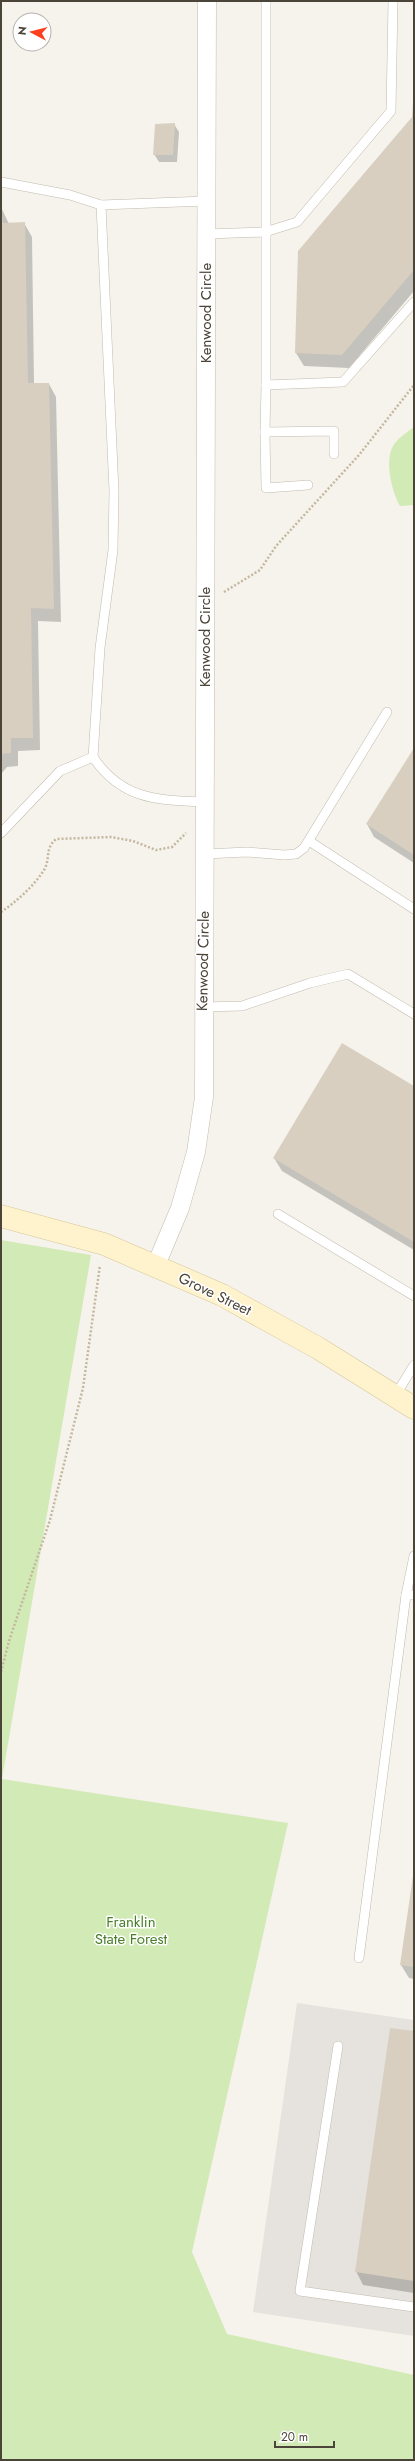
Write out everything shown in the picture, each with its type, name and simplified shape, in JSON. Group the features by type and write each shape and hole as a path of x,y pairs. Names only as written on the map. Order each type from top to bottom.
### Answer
{"main road":[{"name":"Grove Street","path":"1,1216 104,1244 222,1295 318,1348 414,1408"}],"street":[{"name":"Kenwood Circle","path":"156,1266 180,1208 196,1152 204,1097 203,1007 205,854 207,1"}],"lane":[{"path":"266,1 266,488 308,485"},
{"path":"206,234 265,232 297,222 391,111 393,1"},
{"path":"1,182 70,195 101,205 206,201"},
{"path":"101,205 114,490 113,550 100,648 92,757 110,778 138,795 204,808"},
{"path":"266,385 343,382 414,302"},
{"path":"265,432 334,431 334,454"},
{"path":"205,854 296,854 309,842 387,712"},
{"path":"1,833 60,772 92,757"},
{"path":"309,842 414,909"},
{"path":"203,1007 242,1006 310,983 348,974 414,1014"},
{"path":"278,1214 414,1296"},
{"path":"395,1396 414,1365"},
{"path":"358,1958 410,1595 414,1556"},
{"path":"338,2046 300,2291 414,2307"}],"path":[{"path":"205,603 260,570 276,546 359,455 414,385"},
{"path":"1,912 12,904 44,870 48,862 48,848 56,839 111,837 132,841 156,850 164,850 179,841 204,808"},
{"path":"1,1672 9,1641 50,1520 83,1388 104,1244"}],"shaded area":[{"path":"297,2003 414,2020 414,2336 253,2312"}],"green space":[{"path":"414,427 414,505 400,506 394,493 390,478 390,455 396,442"},
{"name":"Franklin State Forest","path":"1,1240 91,1255 2,1779 288,1823 192,2252 227,2334 414,2375 414,2460 1,2460"}],"building":[{"path":"413,102 414,270 342,355 295,353 298,251 412,117"},
{"path":"175,123 173,155 153,155 155,124"},
{"path":"1,206 3,223 25,222 28,383 49,383 54,609 31,608 33,738 11,738 11,753 1,754"},
{"path":"414,748 414,855 366,824"},
{"path":"342,1043 414,1086 414,1242 273,1158"},
{"path":"414,1876 414,1967 400,1965"},
{"path":"390,2028 414,2031 414,2281 355,2272"}]}
